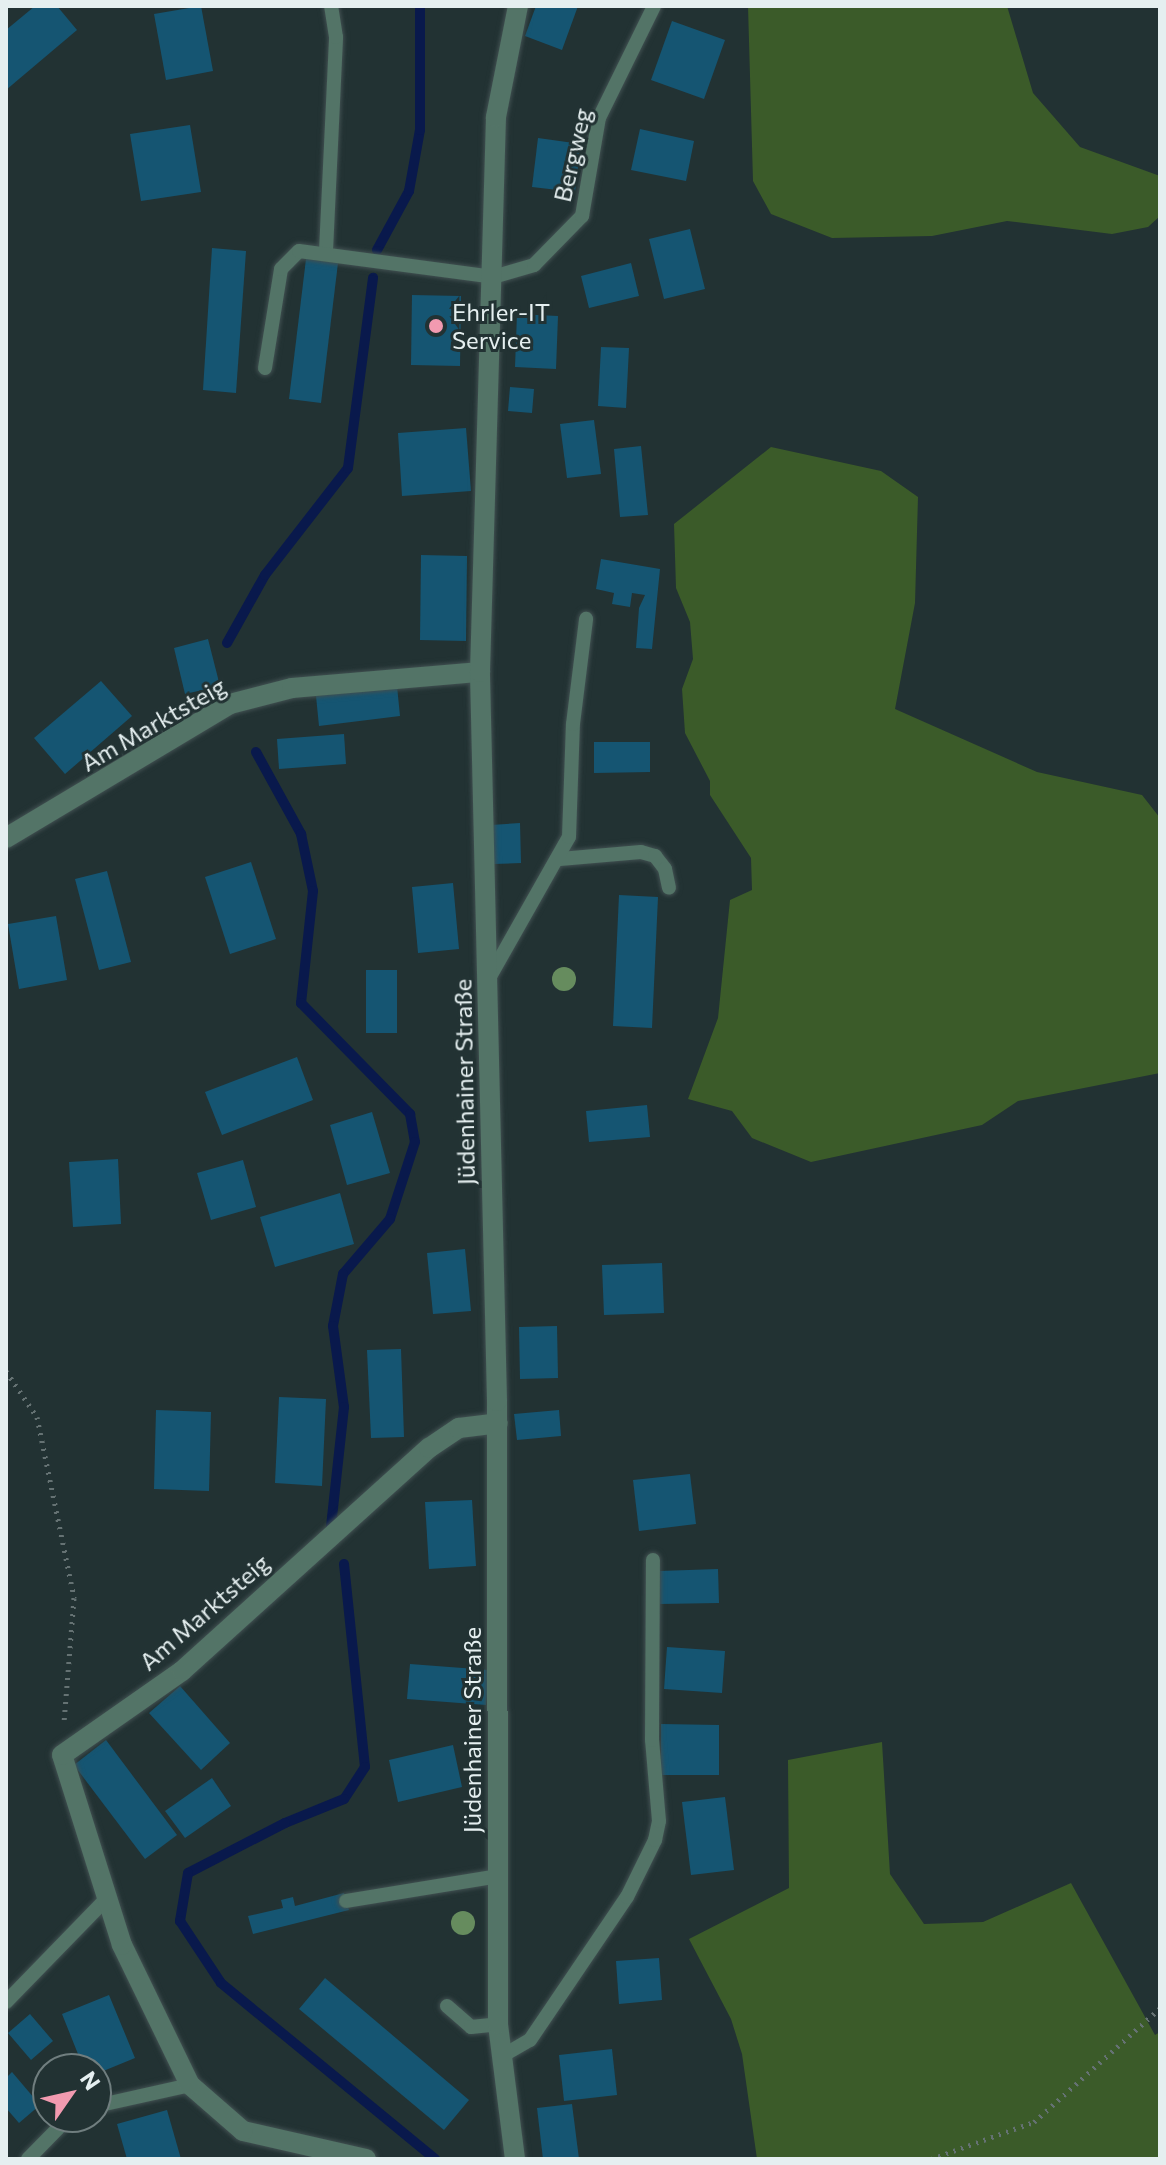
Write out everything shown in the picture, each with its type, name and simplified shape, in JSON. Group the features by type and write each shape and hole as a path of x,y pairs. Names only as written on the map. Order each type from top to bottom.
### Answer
{"street":[{"name":"Jüdenhainer Straße","path":"515,2159 498,2024 498,1423 480,672 496,117 518,6"},
{"name":"Am Marktsteig","path":"6,838 230,704 292,688 480,672"},
{"name":"Am Marktsteig","path":"62,1755 182,1671 429,1448 459,1428 498,1423"},
{"path":"62,1755 106,1899 190,2085 243,2131 366,2159"}],"lane":[{"path":"326,251 336,37 331,6"},
{"name":"Bergweg","path":"493,277 534,265 582,216 599,118 654,6"},
{"path":"265,368 281,269 299,251 326,251 493,277"},
{"path":"488,980 560,859 569,837 573,724 586,619"},
{"path":"560,859 641,852 655,856 665,869 669,888"},
{"path":"502,2056 530,2040 627,1897 655,1840 659,1821 652,1740 653,1560"},
{"path":"346,1901 498,1876"},
{"path":"6,2002 106,1899"},
{"path":"447,2006 471,2027 498,2024"},
{"path":"112,2102 190,2085"},
{"path":"28,2159 53,2133"}],"path":[{"path":"6,1371 37,1417 74,1598 62,1755"},
{"path":"931,2159 1034,2122 1160,2008"}],"green space":[{"path":"748,6 1007,6 1033,93 1080,147 1160,176 1160,216 1148,227 1112,234 1007,221 932,236 832,238 771,214 753,181"},
{"path":"771,447 881,471 918,497 915,603 895,709 1037,772 1142,795 1160,818 1160,1073 1018,1101 982,1125 811,1162 752,1138 732,1111 688,1099 718,1018 730,900 752,890 751,858 710,795 710,781 685,733 682,689 693,659 690,622 676,588 674,524"},
{"path":"882,1742 890,1874 924,1924 983,1922 1071,1883 1155,2035 1160,2032 1160,2159 757,2159 742,2054 731,2019 689,1939 789,1888 788,1760"}],"building":[{"path":"35,6 57,6 77,30 6,90 6,30"},
{"path":"201,6 213,71 166,80 154,14"},
{"path":"536,6 578,6 562,50 525,36"},
{"path":"672,21 725,40 704,99 651,80"},
{"path":"190,125 201,192 141,201 130,134"},
{"path":"640,129 694,141 686,181 631,170"},
{"path":"538,138 581,144 575,192 532,187"},
{"path":"690,229 705,289 664,299 649,239"},
{"path":"212,248 246,251 236,393 203,390"},
{"path":"306,259 338,263 321,403 289,399"},
{"path":"631,263 639,296 589,308 581,276"},
{"path":"412,295 461,296 460,366 411,365"},
{"path":"517,314 558,316 556,369 515,367"},
{"path":"601,347 629,348 626,408 598,406"},
{"path":"510,387 534,389 532,413 508,411"},
{"path":"594,420 601,474 567,478 560,424"},
{"path":"466,428 471,491 402,496 398,433"},
{"path":"641,446 648,515 620,517 614,449"},
{"path":"421,555 467,556 466,641 420,640"},
{"path":"601,559 660,569 652,649 636,648 639,608 645,595 632,593 630,607 612,604 614,593 596,589"},
{"path":"208,639 220,686 185,694 174,648"},
{"path":"101,681 132,716 65,774 34,738"},
{"path":"397,686 400,716 319,726 316,696"},
{"path":"344,734 346,764 279,769 277,739"},
{"path":"594,742 650,742 650,772 594,773"},
{"path":"520,823 521,863 493,864 491,825"},
{"path":"251,862 276,939 230,954 205,877"},
{"path":"107,871 131,962 99,970 75,879"},
{"path":"453,883 459,949 418,953 412,887"},
{"path":"619,895 658,897 652,1028 613,1026"},
{"path":"56,916 67,980 19,989 8,924"},
{"path":"366,970 397,970 397,1033 366,1033"},
{"path":"297,1057 313,1100 222,1135 205,1092"},
{"path":"647,1105 650,1137 589,1142 586,1111"},
{"path":"372,1112 390,1173 347,1185 330,1125"},
{"path":"118,1159 121,1224 73,1227 69,1162"},
{"path":"243,1160 256,1207 211,1220 197,1173"},
{"path":"340,1193 354,1244 275,1267 260,1217"},
{"path":"465,1249 471,1311 433,1314 427,1253"},
{"path":"662,1263 664,1313 604,1315 602,1265"},
{"path":"557,1326 558,1378 520,1379 519,1327"},
{"path":"401,1349 404,1437 371,1438 367,1350"},
{"path":"279,1397 326,1399 322,1486 275,1483"},
{"path":"156,1410 211,1412 209,1491 154,1489"},
{"path":"559,1410 561,1436 517,1440 514,1414"},
{"path":"690,1474 696,1524 639,1531 633,1480"},
{"path":"472,1500 476,1566 429,1569 425,1502"},
{"path":"718,1569 719,1603 660,1604 659,1571"},
{"path":"667,1647 725,1651 722,1693 664,1689"},
{"path":"410,1664 489,1670 486,1705 407,1699"},
{"path":"180,1686 230,1743 201,1770 149,1713"},
{"path":"661,1724 719,1725 719,1775 661,1775"},
{"path":"106,1740 177,1835 145,1859 74,1765"},
{"path":"453,1745 462,1787 398,1802 389,1760"},
{"path":"212,1778 231,1806 185,1838 165,1811"},
{"path":"725,1797 734,1870 691,1875 682,1802"},
{"path":"344,1893 349,1910 253,1934 248,1916 283,1908 281,1900 293,1897 295,1906"},
{"path":"659,1958 662,2000 619,2004 616,1961"},
{"path":"325,1978 469,2100 444,2130 299,2009"},
{"path":"109,1995 135,2058 112,2067 112,2053 78,2053 62,2014"},
{"path":"30,2014 53,2041 39,2053 32,2053 31,2060 8,2033"},
{"path":"612,2049 617,2095 564,2101 559,2055"},
{"path":"12,2072 32,2096 32,2112 19,2123 6,2108 6,2078"},
{"path":"572,2104 579,2159 543,2159 537,2108"},
{"path":"167,2110 181,2159 127,2159 117,2124"}],"waterway":[{"path":"377,250 409,191 420,130 420,6"},
{"path":"227,643 265,575 348,468 373,278"},
{"path":"256,752 301,834 313,891 301,1003 410,1114 415,1142 390,1219 343,1274 333,1326 344,1407 331,1527"},
{"path":"344,1564 365,1767 344,1799 285,1823 188,1873 180,1921 221,1983 435,2159"}],"place":[{"name":"Ehrler-IT Service","path":"436,326"}]}
